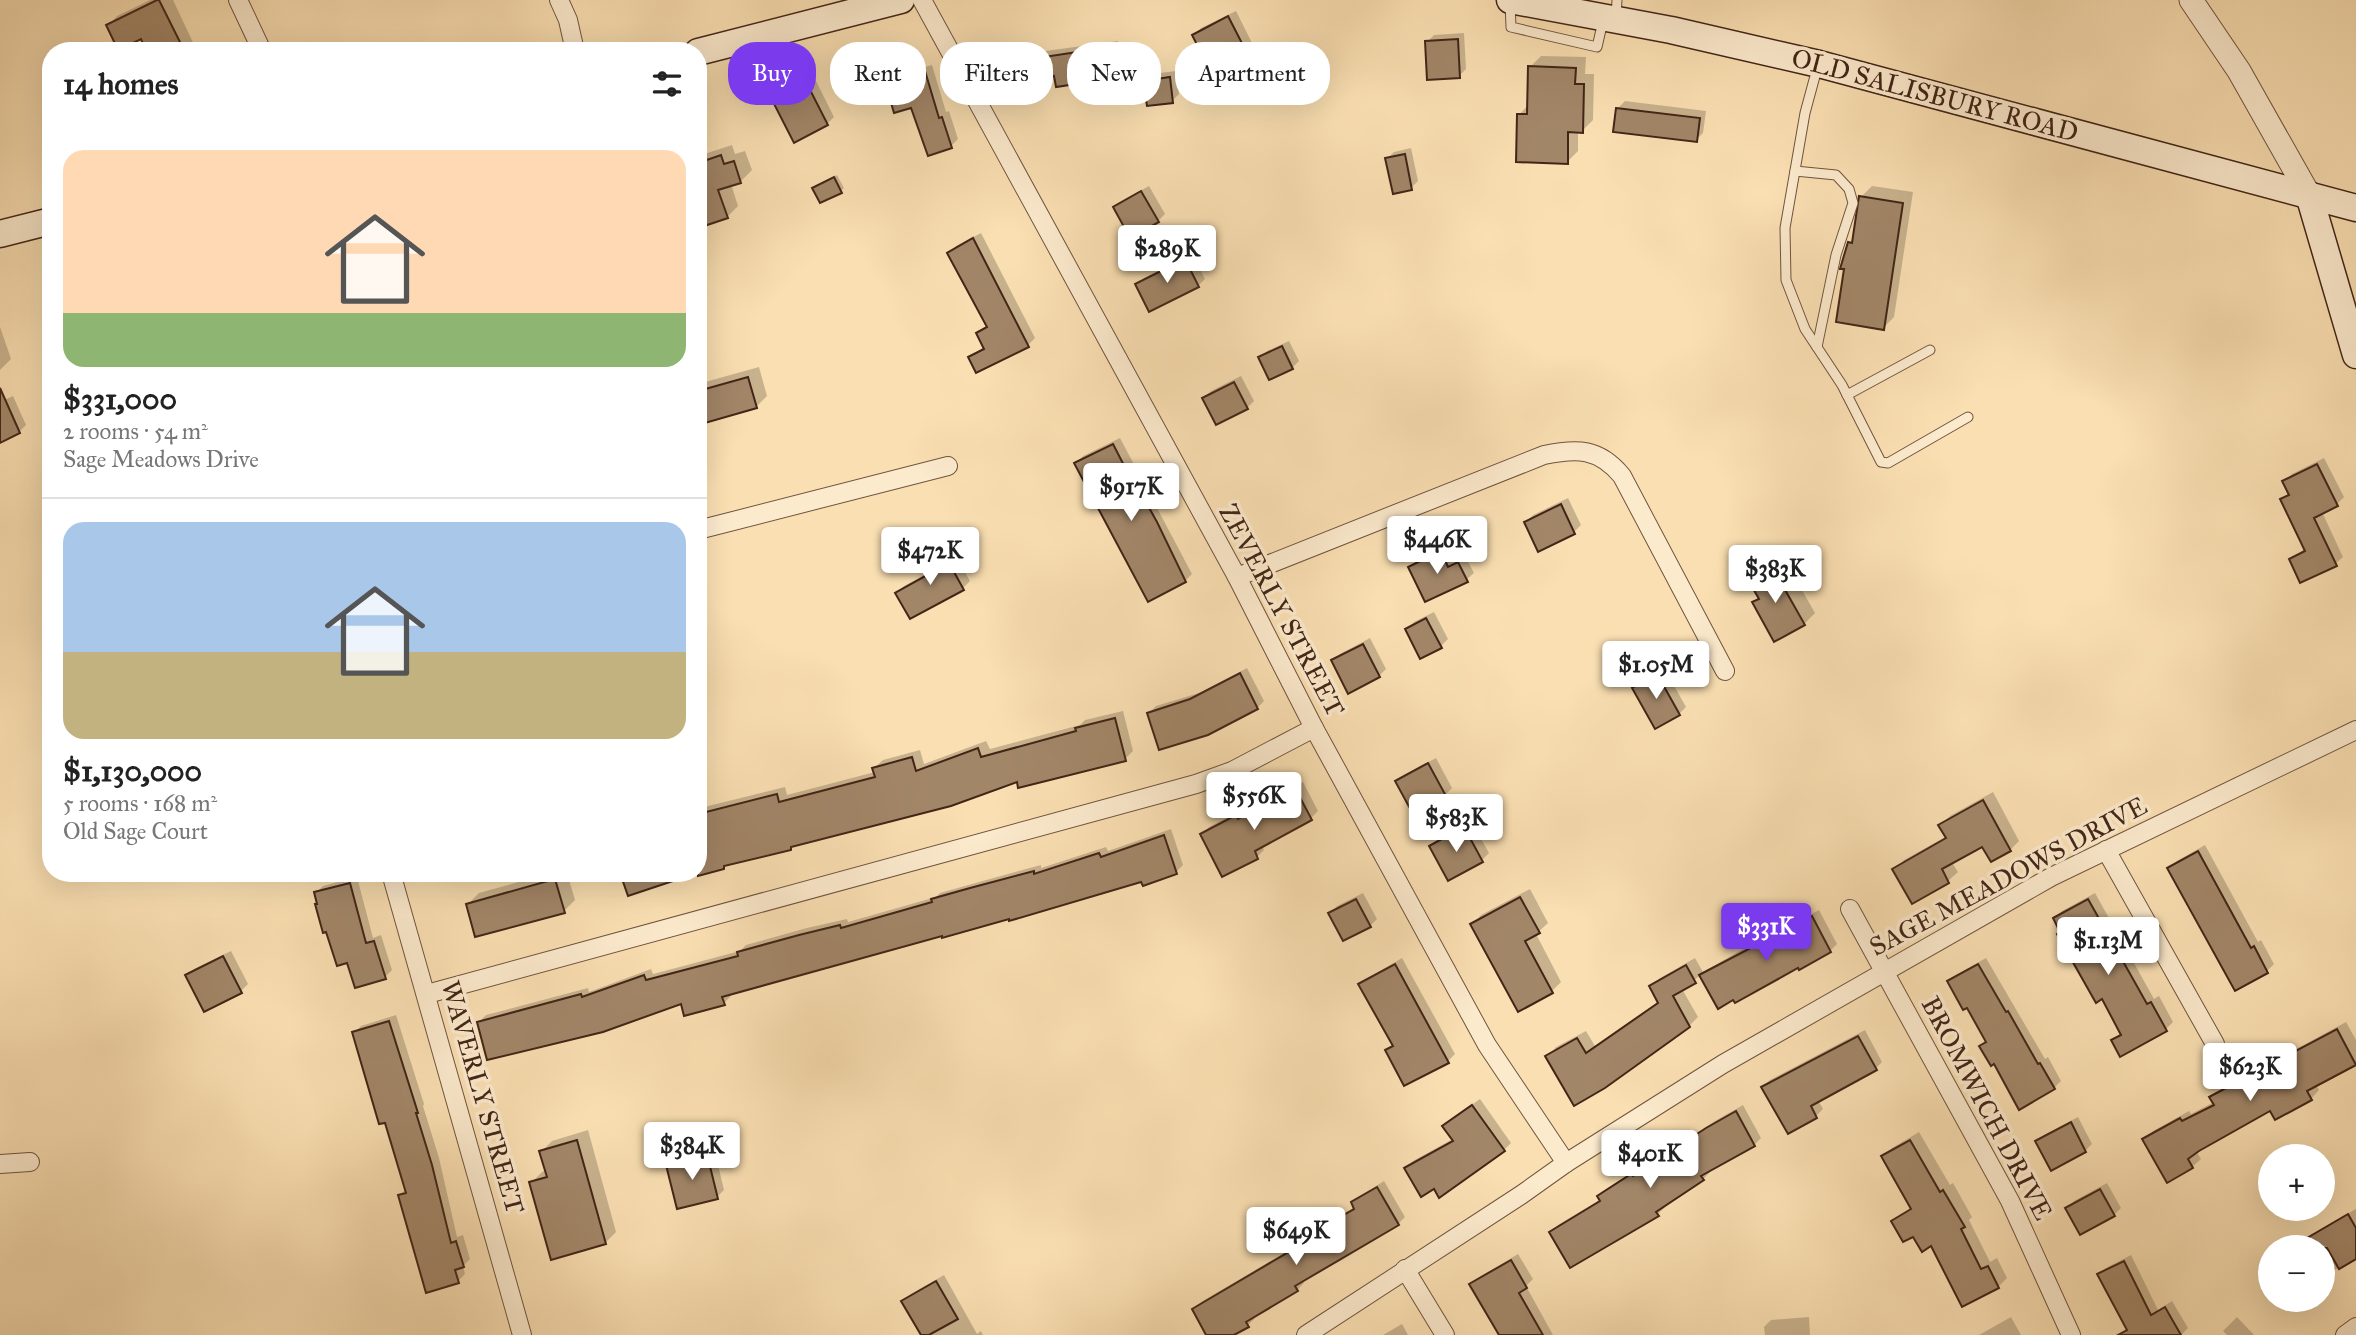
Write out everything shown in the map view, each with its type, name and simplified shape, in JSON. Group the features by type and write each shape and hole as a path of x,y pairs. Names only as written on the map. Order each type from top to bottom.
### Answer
{"main road":[{"path":"707,50 901,0"},
{"name":"OLD SALISBURY ROAD","path":"1509,0 1612,12 1819,64 2356,208"},
{"path":"2309,195 2356,355"},
{"path":"0,234 42,223"}],"street":[{"path":"238,0 258,42"},
{"path":"559,0 568,20 573,42"},
{"name":"ZEVERLY STREET","path":"922,0 1237,578 1314,728 1487,1045 1566,1163"},
{"path":"2191,0 2239,71 2309,195"},
{"path":"1237,578 1544,455 1567,450 1588,452 1611,462 1622,476 1725,671"},
{"path":"707,528 947,466"},
{"path":"427,994 1196,784 1232,771 1314,728"},
{"name":"SAGE MEADOWS DRIVE","path":"1306,1335 1566,1163 1723,1065 2051,877 2356,730"},
{"path":"2106,850 2214,1044"},
{"name":"WAVERLY STREET","path":"394,882 522,1335"},
{"name":"BROMWICH DRIVE","path":"1850,909 2010,1201 2071,1335"},
{"path":"0,1164 30,1162"},
{"path":"1405,1269 1445,1335"},
{"path":"2345,1335 2356,1327"}],"lane":[{"path":"1819,64 1805,113 1785,228 1786,281 1805,329 1847,395 1881,462 1888,463 1968,417"},
{"path":"1795,172 1836,174 1849,189 1853,203 1836,255 1817,346"},
{"path":"1847,395 1930,350"}],"building":[{"path":"159,0 180,42 142,42 141,39 135,42 114,42 106,25"},
{"path":"1228,16 1241,42 1196,42 1192,35"},
{"path":"1458,39 1460,78 1427,80 1425,41"},
{"path":"1067,54 1067,85 1056,87 1053,56"},
{"path":"1528,66 1576,68 1575,84 1584,84 1583,133 1568,132 1568,164 1516,162 1517,114 1527,114"},
{"path":"926,74 939,118 942,117 952,148 928,156 911,108 894,113 892,105 926,105"},
{"path":"1170,77 1173,103 1161,104 1161,78"},
{"path":"816,102 828,125 794,143 775,105 816,105"},
{"path":"1616,108 1700,118 1697,142 1613,132"},
{"path":"1405,154 1412,190 1393,194 1385,158"},
{"path":"721,155 724,164 734,161 741,183 718,190 728,218 707,225 707,160"},
{"path":"834,177 842,193 820,203 812,188"},
{"path":"1141,191 1159,222 1130,238 1113,207"},
{"path":"1859,196 1903,203 1884,330 1836,322 1844,269 1840,269 1848,242 1852,243"},
{"path":"973,238 1029,347 976,373 968,357 984,349 976,333 987,327 947,253"},
{"path":"1185,259 1199,287 1149,312 1135,284"},
{"path":"1282,346 1293,369 1269,380 1258,357"},
{"path":"748,377 757,408 707,422 707,388"},
{"path":"1234,382 1248,409 1216,425 1202,398"},
{"path":"0,388 20,433 0,443"},
{"path":"1113,444 1157,522 1186,582 1148,602 1074,463"},
{"path":"2317,464 2338,506 2314,518 2337,566 2300,583 2289,559 2305,551 2280,499 2289,495 2282,481"},
{"path":"1561,504 1575,534 1538,552 1524,522"},
{"path":"1441,551 1448,567 1458,562 1468,582 1425,602 1408,567"},
{"path":"943,552 964,590 910,619 895,593 927,575 921,564"},
{"path":"1771,565 1805,625 1774,642 1752,602 1759,599 1747,578"},
{"path":"1426,618 1442,648 1420,659 1405,629"},
{"path":"1363,644 1380,677 1348,694 1331,660"},
{"path":"1240,673 1258,709 1208,735 1159,750 1147,713 1190,699"},
{"path":"1657,674 1680,715 1655,729 1632,688"},
{"path":"1115,718 1126,761 1018,788 1017,782 951,806 791,847 791,850 724,866 724,869 707,874 707,812 777,794 779,802 875,777 872,768 912,757 916,771 978,748 981,757 1076,731 1075,728"},
{"path":"1428,763 1446,796 1413,814 1395,781"},
{"path":"1295,788 1312,820 1255,851 1258,859 1222,877 1200,834 1236,815 1238,819"},
{"path":"1983,800 2011,851 1991,862 1982,847 1942,869 1949,883 1912,904 1892,869 1946,838 1938,825"},
{"path":"1464,827 1483,862 1448,881 1429,846"},
{"path":"1164,835 1177,874 1143,886 1141,882 1009,921 942,936 722,997 725,1005 684,1016 681,1004 603,1032 487,1060 477,1022 581,994 582,997 644,975 646,980 738,956 737,952 799,935 840,925 841,928 932,902 931,899 970,888 1034,871 1034,874 1099,853 1101,857"},
{"path":"2198,851 2251,948 2254,946 2268,973 2235,991 2167,868"},
{"path":"544,882 556,882 565,913 475,937 466,904"},
{"path":"623,882 670,882 628,896"},
{"path":"350,883 366,943 374,941 386,979 355,988 347,963 337,966 326,932 323,933 314,892"},
{"path":"1520,897 1540,933 1525,941 1553,993 1518,1012 1470,924"},
{"path":"1356,899 1371,927 1343,941 1328,913"},
{"path":"2088,899 2147,1004 2151,1002 2167,1031 2120,1057 2111,1040 2121,1035 2102,999 2096,1003 2057,934 2060,932 2053,918"},
{"path":"1812,916 1831,952 1735,1003 1733,1000 1718,1009 1699,975"},
{"path":"223,956 242,993 204,1012 185,975"},
{"path":"1395,964 1449,1063 1404,1086 1385,1050 1393,1046 1358,984"},
{"path":"1978,964 2055,1089 2019,1110 1994,1064 1991,1066 1979,1046 1986,1042 1967,1008 1963,1010 1947,981"},
{"path":"1686,965 1696,983 1673,996 1690,1027 1605,1088 1574,1106 1545,1056 1577,1038 1586,1053 1658,1003 1649,986"},
{"path":"389,1021 418,1113 451,1243 456,1241 464,1267 455,1270 459,1283 426,1293 398,1195 406,1193 385,1123 379,1124 352,1032"},
{"path":"2337,1029 2356,1065 2307,1091 2312,1100 2275,1120 2270,1111 2199,1151 2188,1159 2193,1168 2167,1183 2142,1139 2180,1118 2182,1121 2214,1105 2209,1097"},
{"path":"1858,1036 1877,1070 1811,1106 1817,1118 1788,1134 1761,1087"},
{"path":"1472,1105 1505,1151 1439,1198 1434,1189 1421,1197 1404,1168 1453,1141 1442,1126"},
{"path":"1736,1111 1755,1146 1701,1176 1704,1180 1656,1212 1659,1216 1570,1268 1549,1232 1600,1201 1597,1196 1631,1174 1633,1176"},
{"path":"2071,1122 2086,1152 2051,1171 2035,1141"},
{"path":"577,1140 606,1244 551,1260 529,1182 547,1177 539,1151"},
{"path":"1910,1140 1940,1192 1943,1190 1965,1227 1961,1229 1981,1269 1988,1266 1999,1288 1962,1307 1931,1246 1922,1252 1913,1237 1903,1242 1891,1221 1911,1209 1881,1156"},
{"path":"707,1154 718,1199 677,1209 666,1165"},
{"path":"1377,1187 1399,1225 1295,1286 1298,1291 1246,1322 1249,1327 1234,1335 1206,1335 1192,1309 1297,1247 1295,1243 1354,1209 1351,1202"},
{"path":"2100,1189 2115,1216 2080,1235 2065,1208"},
{"path":"2348,1214 2356,1228 2356,1259 2339,1269 2335,1262 2335,1235 2312,1235"},
{"path":"1511,1260 1527,1288 1519,1293 1543,1335 1499,1335 1469,1284"},
{"path":"2124,1261 2151,1315 2165,1307 2181,1335 2118,1335 2127,1330 2097,1274"},
{"path":"936,1281 958,1319 929,1335 921,1335 901,1301"}]}
